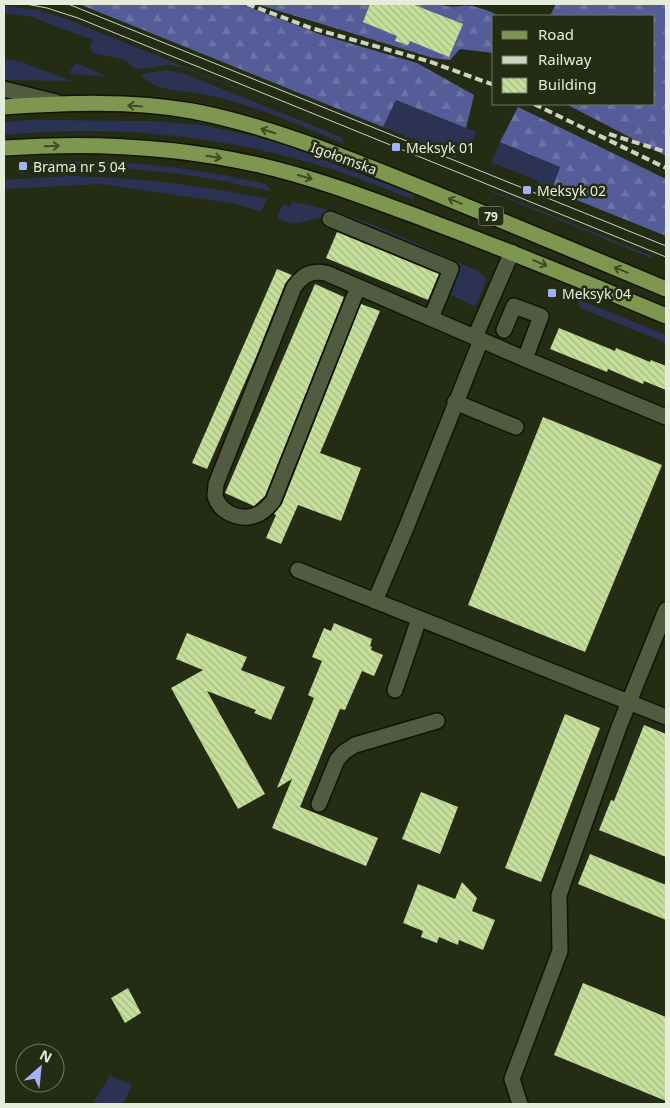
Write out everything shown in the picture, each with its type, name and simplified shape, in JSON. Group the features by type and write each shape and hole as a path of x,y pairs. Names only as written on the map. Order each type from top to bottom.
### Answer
{"main road":[{"name":"Igołomska","path":"4,108 62,104 118,104 184,110 221,117 256,127 357,162 666,289"},
{"name":"Igołomska","path":"4,148 57,145 142,147 258,165 312,179 360,195 512,252 666,316"}],"lane":[{"path":"4,89 62,104"},
{"path":"330,219 451,269 430,318"},
{"path":"375,601 456,402 512,252"},
{"path":"358,287 273,501 257,515 247,517 234,516 221,508 215,495 216,484 294,287 300,278 316,271 326,273 525,359 666,417"},
{"path":"504,330 514,306 541,316 525,359"},
{"path":"456,402 516,427"},
{"path":"298,570 666,717"},
{"path":"395,690 420,619"},
{"path":"520,1104 512,1079 560,951 559,895 628,703 664,619"},
{"path":"319,804 338,760 344,752 355,745 437,721"}],"shaded area":[{"path":"4,6 38,10 66,19 331,126 182,67 167,65 144,69 134,68 126,61 118,58 93,53 90,47 93,40 32,17 4,13"},
{"path":"4,59 22,62 71,81 4,80"},
{"path":"78,64 106,76 69,74"},
{"path":"165,70 185,74 329,132 342,138 344,144 274,115 239,103 153,85 141,75"},
{"path":"396,100 476,132 470,149 461,149 455,158 453,155 383,127"},
{"path":"29,120 152,121 203,125 288,146 415,195 412,199 341,172 291,157 210,140 128,132 87,131 4,135 4,122"},
{"path":"500,142 561,167 552,190 537,184 538,181 493,163 492,161"},
{"path":"98,161 161,166 224,175 266,184 271,191 172,173 121,168 57,167 47,162"},
{"path":"67,176 118,178 168,183 267,199 261,212 237,204 101,184 4,189 4,180"},
{"path":"490,190 652,256 651,258"},
{"path":"292,202 317,207 365,222 480,272 486,279 476,307 445,292 455,270 333,215 293,224 277,218 283,204 290,207"},
{"path":"577,299 666,335 666,343 580,308"},
{"path":"110,1076 132,1085 123,1104 92,1104"}],"green space":[{"path":"79,4 241,4 322,35 417,63 474,95 466,128 396,100 383,127"},
{"path":"256,4 440,4 452,7 472,6 496,15 492,15 492,53 460,49 450,60 433,58"},
{"path":"556,4 666,4 666,156 568,105 655,105 655,15 550,15"},
{"path":"518,107 666,179 666,236 552,190 560,167 500,142"}],"building":[{"path":"370,4 412,4 463,24 449,57 410,41 408,45 395,41 397,36 363,22"},
{"path":"337,232 439,274 428,300 326,258"},
{"path":"277,269 292,275 285,284 256,357 207,469 192,463"},
{"path":"315,284 344,297 265,496 254,506 225,493"},
{"path":"361,304 380,311 320,453 361,468 341,521 298,505 281,544 266,538 276,515 274,514 282,504"},
{"path":"559,328 615,351 616,348 650,362 651,360 666,366 666,390 644,381 643,384 608,369 607,372 550,349"},
{"path":"543,417 662,465 585,652 468,605"},
{"path":"334,623 372,639 371,650 383,655 374,676 362,671 345,710 340,709 300,807 378,838 366,866 272,828 292,779 277,788 314,698 308,695 322,661 312,657 324,628 331,631"},
{"path":"187,633 247,657 241,670 285,687 271,720 254,713 256,710 207,691 265,794 238,809 171,688 203,670 176,659"},
{"path":"565,714 600,728 541,882 505,868"},
{"path":"644,725 666,734 666,857 599,830 611,800 614,801"},
{"path":"421,792 458,807 440,854 402,839"},
{"path":"590,854 666,885 666,920 578,884"},
{"path":"462,882 477,898 472,911 495,920 483,950 459,940 458,945 439,937 437,943 421,937 423,931 403,923 418,884 455,899"},
{"path":"583,983 666,1017 666,1101 554,1055"},
{"path":"128,988 141,1013 125,1023 111,998"}],"tram line":[{"path":"26,4 47,8 78,18 666,257"},
{"path":"68,4 666,246"}],"railway":[{"path":"247,4 311,28 428,61 492,84"},
{"path":"536,105 666,168"},
{"path":"609,134 666,152"}],"place":[{"name":"Meksyk 01","path":"396,147"},
{"name":"Brama nr 5 04","path":"23,166"},
{"name":"Meksyk 02","path":"527,190"},
{"name":"Meksyk 04","path":"552,293"}]}
